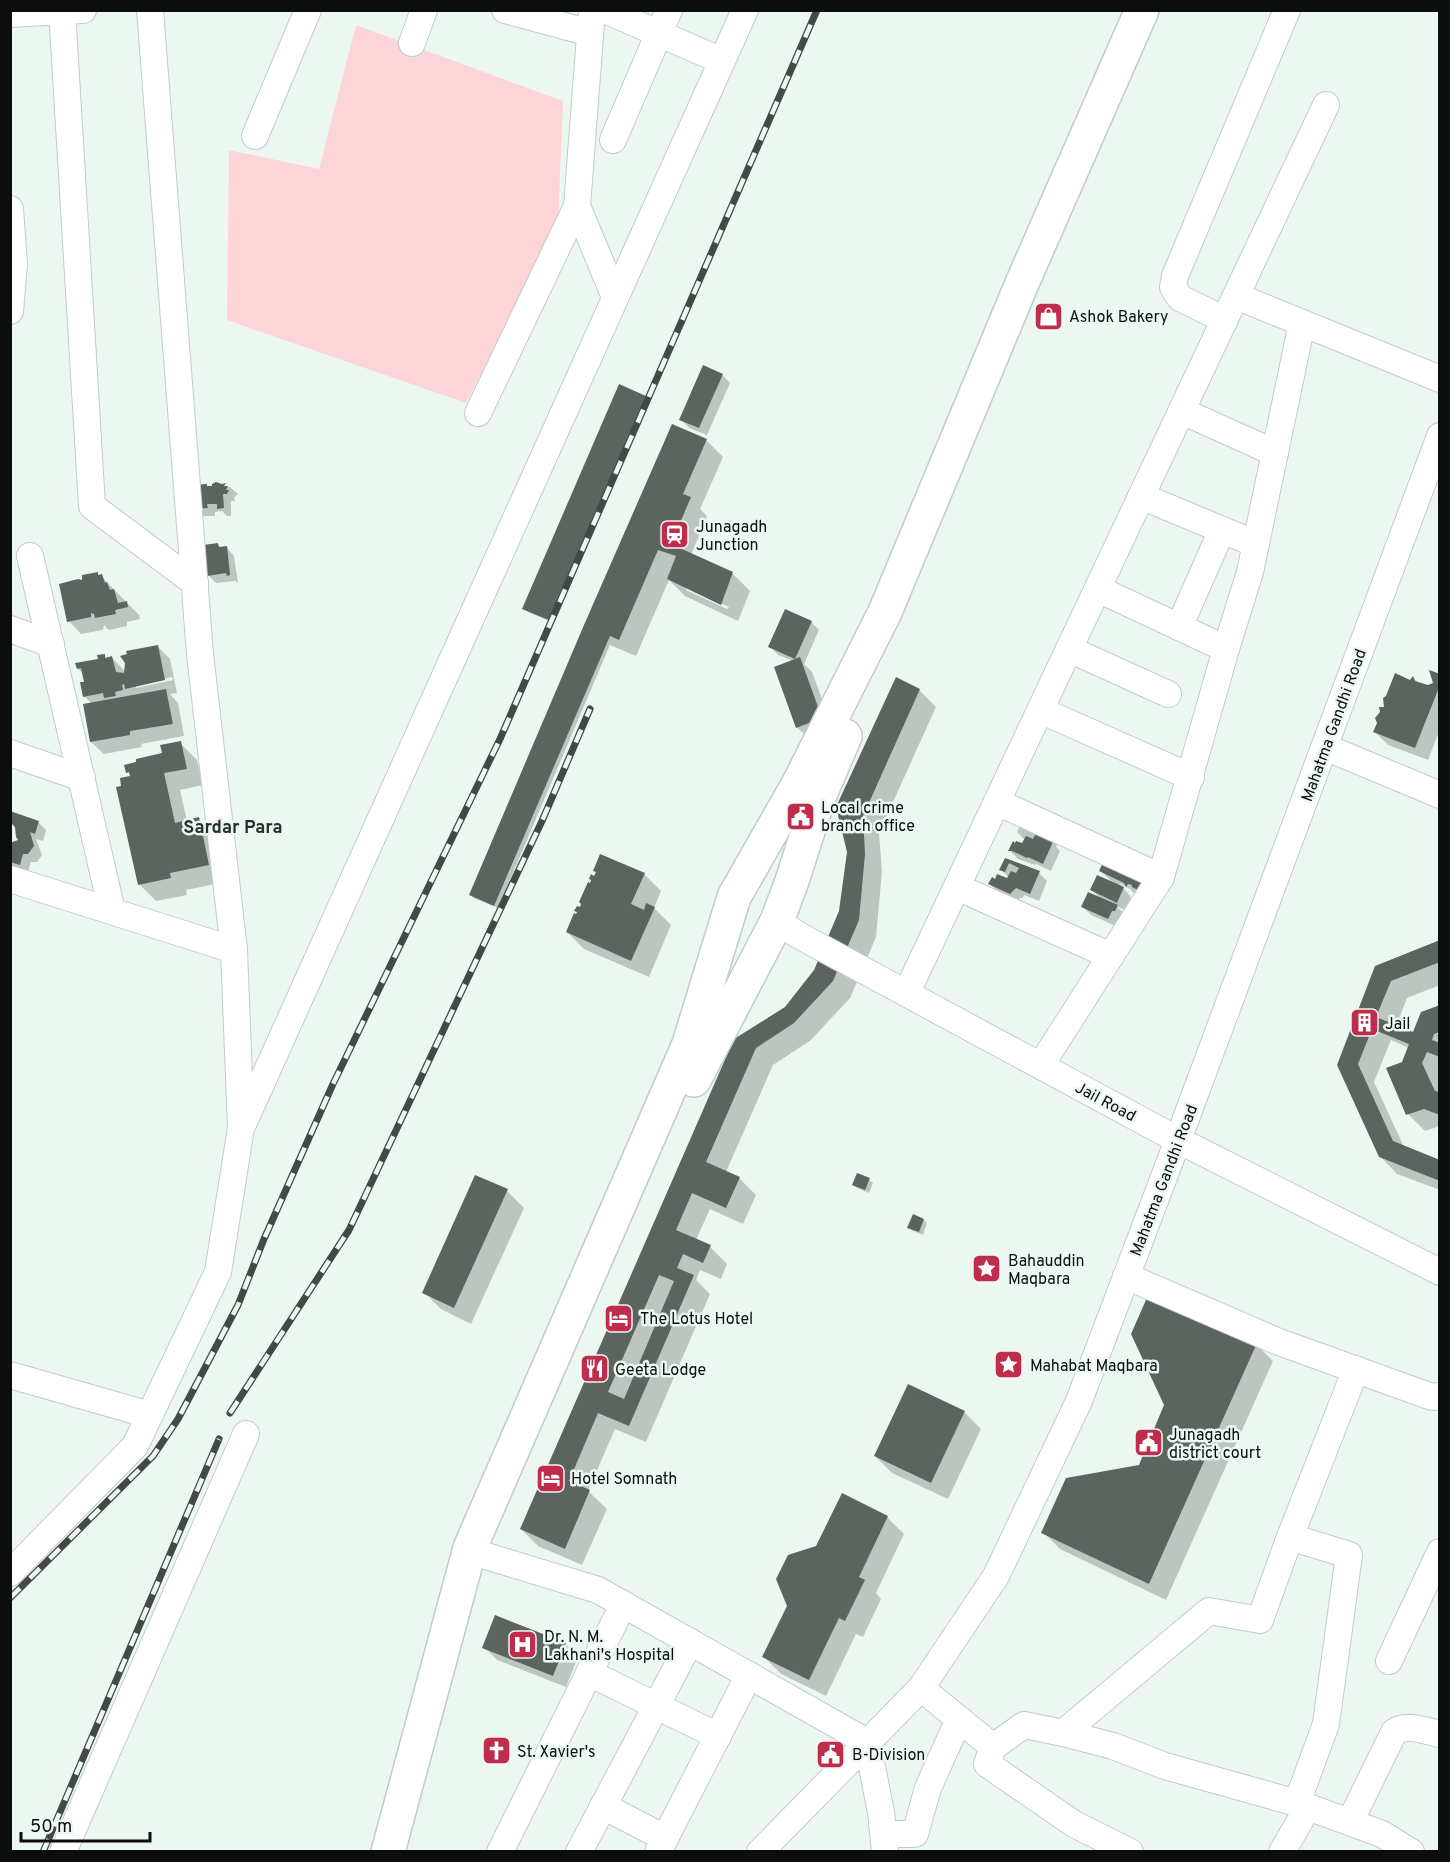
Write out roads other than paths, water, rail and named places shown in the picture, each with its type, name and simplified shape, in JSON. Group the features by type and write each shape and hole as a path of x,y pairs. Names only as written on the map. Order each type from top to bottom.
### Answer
{"main road":[{"path":"388,1851 470,1548 689,1044 734,897 799,783 885,612 1028,270 1142,10"},
{"path":"406,1851 497,1520 677,1113 742,984 777,921 819,797 952,482 1161,10"},
{"path":"753,865 792,882"},
{"path":"712,970 742,984"}],"street":[{"path":"10,1572 135,1446 218,1272 241,1128 234,950 200,654 150,10"},
{"path":"255,136 308,10"},
{"path":"412,43 424,10"},
{"path":"478,413 577,206 591,22 504,10"},
{"path":"605,10 722,61"},
{"path":"613,140 669,10"},
{"path":"241,1128 745,10"},
{"path":"1225,320 1180,298 1173,287 1175,276 1287,10"},
{"path":"10,14 69,11 92,506 195,583"},
{"path":"907,992 1326,105"},
{"path":"577,206 615,297"},
{"path":"10,209 14,264 10,311"},
{"path":"1236,297 1440,379"},
{"path":"1041,1065 1161,877 1226,649 1251,572 1302,323"},
{"path":"1182,411 1275,453"},
{"name":"Mahatma Gandhi Road","path":"760,1851 921,1688 996,1576 1079,1401 1440,436"},
{"path":"1142,496 1256,544"},
{"path":"1179,627 1222,530"},
{"path":"30,556 112,911"},
{"path":"1098,589 1226,649"},
{"path":"10,629 51,644"},
{"path":"1070,648 1168,694"},
{"path":"1041,710 1191,777"},
{"path":"1324,747 1440,795"},
{"path":"10,753 82,778"},
{"path":"997,802 1161,877"},
{"path":"10,879 234,950"},
{"path":"957,887 1111,956"},
{"name":"Jail Road","path":"777,921 800,936 1178,1140 1440,1272"},
{"path":"1126,1276 1279,1342 1432,1396 1440,1395"},
{"path":"1063,1733 1209,1611 1260,1620 1356,1369"},
{"path":"10,1375 150,1415"},
{"path":"63,1851 246,1434"},
{"path":"1282,1851 1302,1805 1326,1724 1349,1555 1290,1538"},
{"path":"1389,1661 1440,1552"},
{"path":"486,1556 598,1590 867,1742 881,1812 884,1843 915,1834 928,1788 959,1719"},
{"path":"500,1851 623,1605"},
{"path":"579,1851 690,1642"},
{"path":"589,1673 718,1736"},
{"path":"603,1806 662,1845 749,1675"},
{"path":"921,1688 993,1747"},
{"path":"1123,1850 1074,1824 987,1764 993,1747 1024,1725 1063,1733 1113,1746 1165,1766 1302,1805 1382,1834 1411,1851"},
{"path":"1350,1822 1395,1732 1409,1727 1440,1734"}],"railway":[{"path":"10,1598 153,1456 178,1419 238,1305 264,1239 333,1084 500,739 817,10"},
{"path":"230,1413 349,1230 542,821 590,709"},
{"path":"43,1852 219,1439"}],"place":[{"name":"Ashok Bakery","path":"1048,316"},
{"name":"Junagadh Junction","path":"675,535"},
{"name":"Local crime branch office","path":"800,816"},
{"name":"Jail","path":"1364,1023"},
{"name":"Bahauddin Maqbara","path":"987,1269"},
{"name":"The Lotus Hotel","path":"619,1318"},
{"name":"Mahabat Maqbara","path":"1009,1365"},
{"name":"Geeta Lodge","path":"594,1369"},
{"name":"Junagadh district court","path":"1148,1443"},
{"name":"Hotel Somnath","path":"550,1478"},
{"name":"Dr. N. M. Lakhani's Hospital","path":"523,1645"},
{"name":"St. Xavier's","path":"496,1751"},
{"name":"B-Division","path":"831,1754"}],"district":[{"name":"Sardar Para","path":"233,827"}]}
